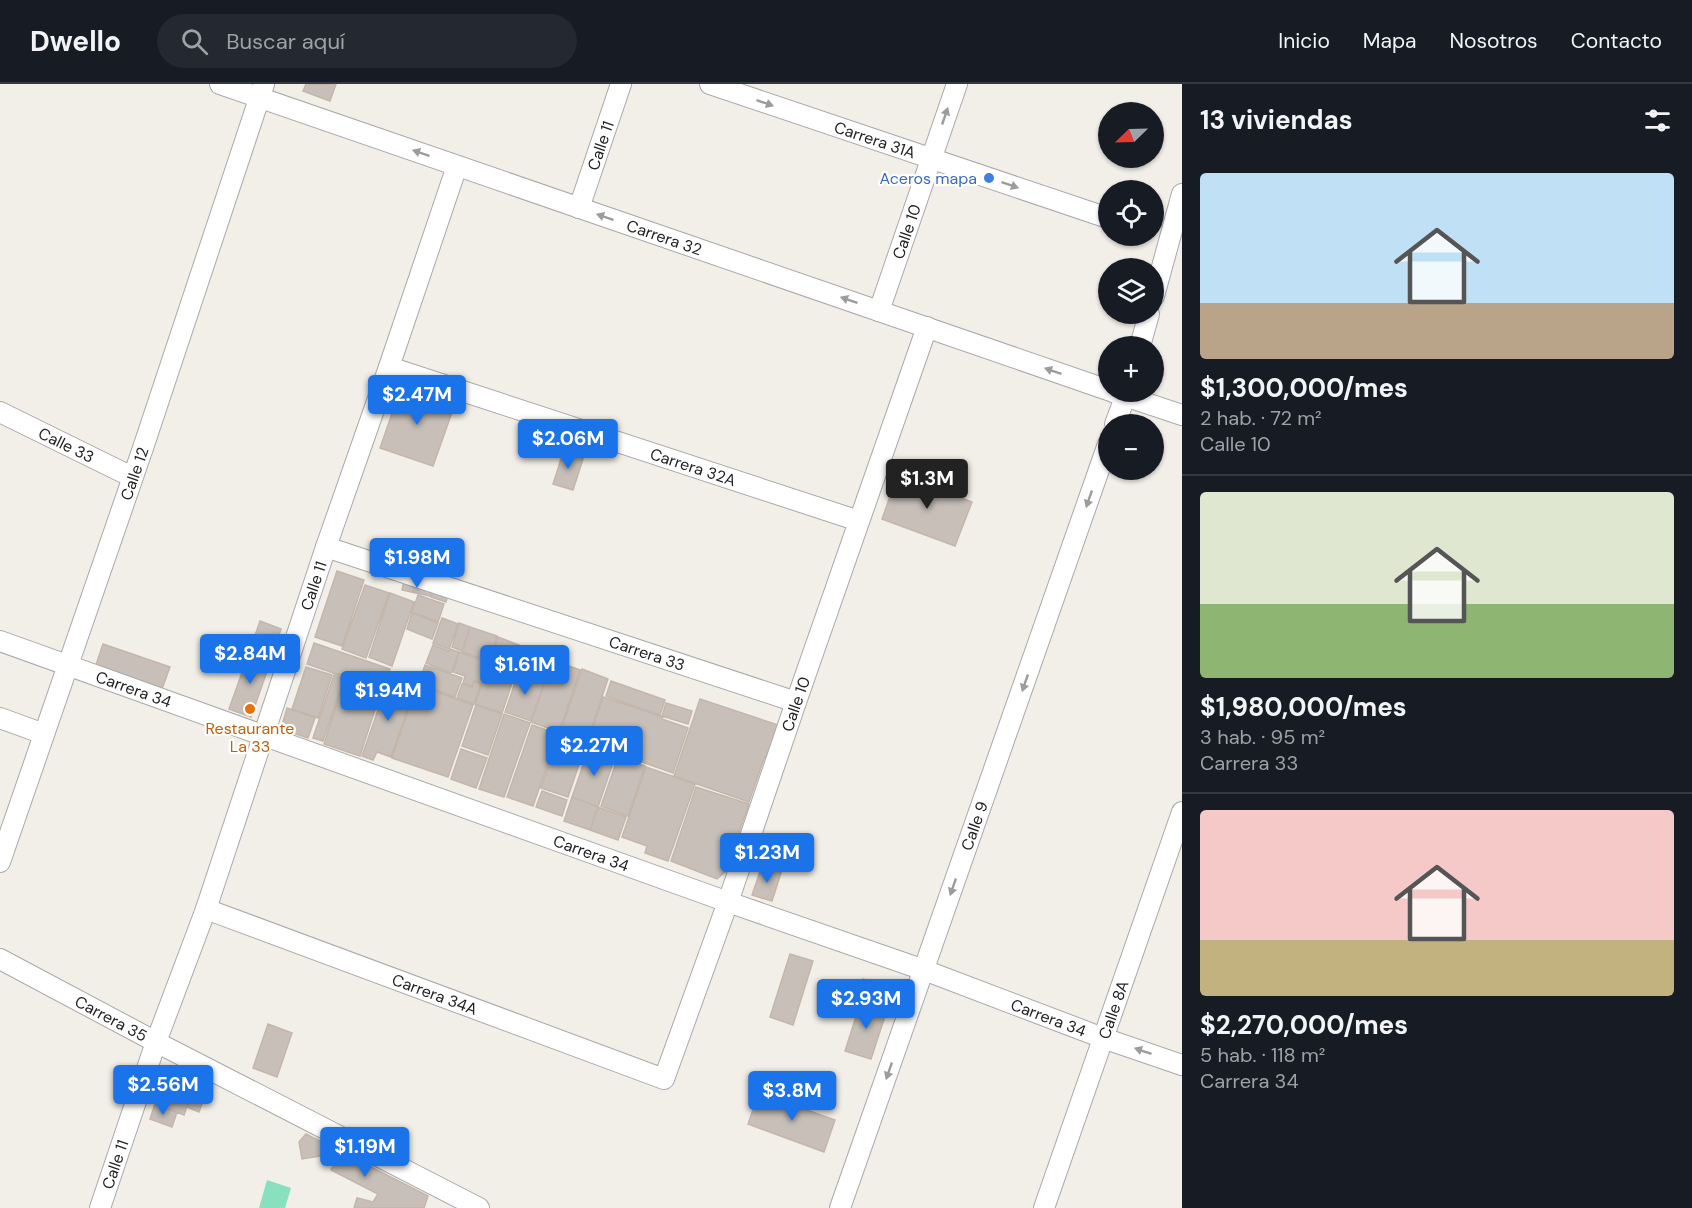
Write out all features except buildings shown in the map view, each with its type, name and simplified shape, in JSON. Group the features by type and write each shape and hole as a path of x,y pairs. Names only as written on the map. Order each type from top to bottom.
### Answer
{"street":[{"name":"Carrera 32","path":"220,84 262,91 457,166 1098,385"},
{"name":"Calle 11","path":"579,208 621,84"},
{"name":"Carrera 31A","path":"710,84 1098,215"},
{"name":"Calle 10","path":"879,311 957,84"},
{"name":"Calle 12","path":"0,862 262,91"},
{"name":"Calle 11","path":"100,1208 156,1042 206,909 457,166"},
{"path":"1163,258 1182,194"},
{"name":"Calle 10","path":"664,1079 728,902 795,702 927,327"},
{"name":"Carrera 32A","path":"389,367 859,521"},
{"name":"Carrera 32","path":"1146,402 1182,415"},
{"name":"Calle 33","path":"0,412 132,477"},
{"name":"Calle 9","path":"840,1208 1098,473"},
{"name":"Carrera 33","path":"327,547 795,702"},
{"name":"Carrera 34","path":"0,641 924,970 1103,1038 1182,1065"},
{"path":"0,718 44,734"},
{"name":"Calle 8A","path":"1044,1208 1103,1038 1173,863 1182,812"},
{"name":"Carrera 34A","path":"206,909 664,1079"},
{"name":"Carrera 35","path":"0,958 156,1042 479,1208"}],"green space":[{"path":"267,1180 291,1188 285,1208 259,1208"}],"place":[{"name":"Aceros mapa","path":"989,178"},
{"name":"Restaurante La 33","path":"250,709"}]}
